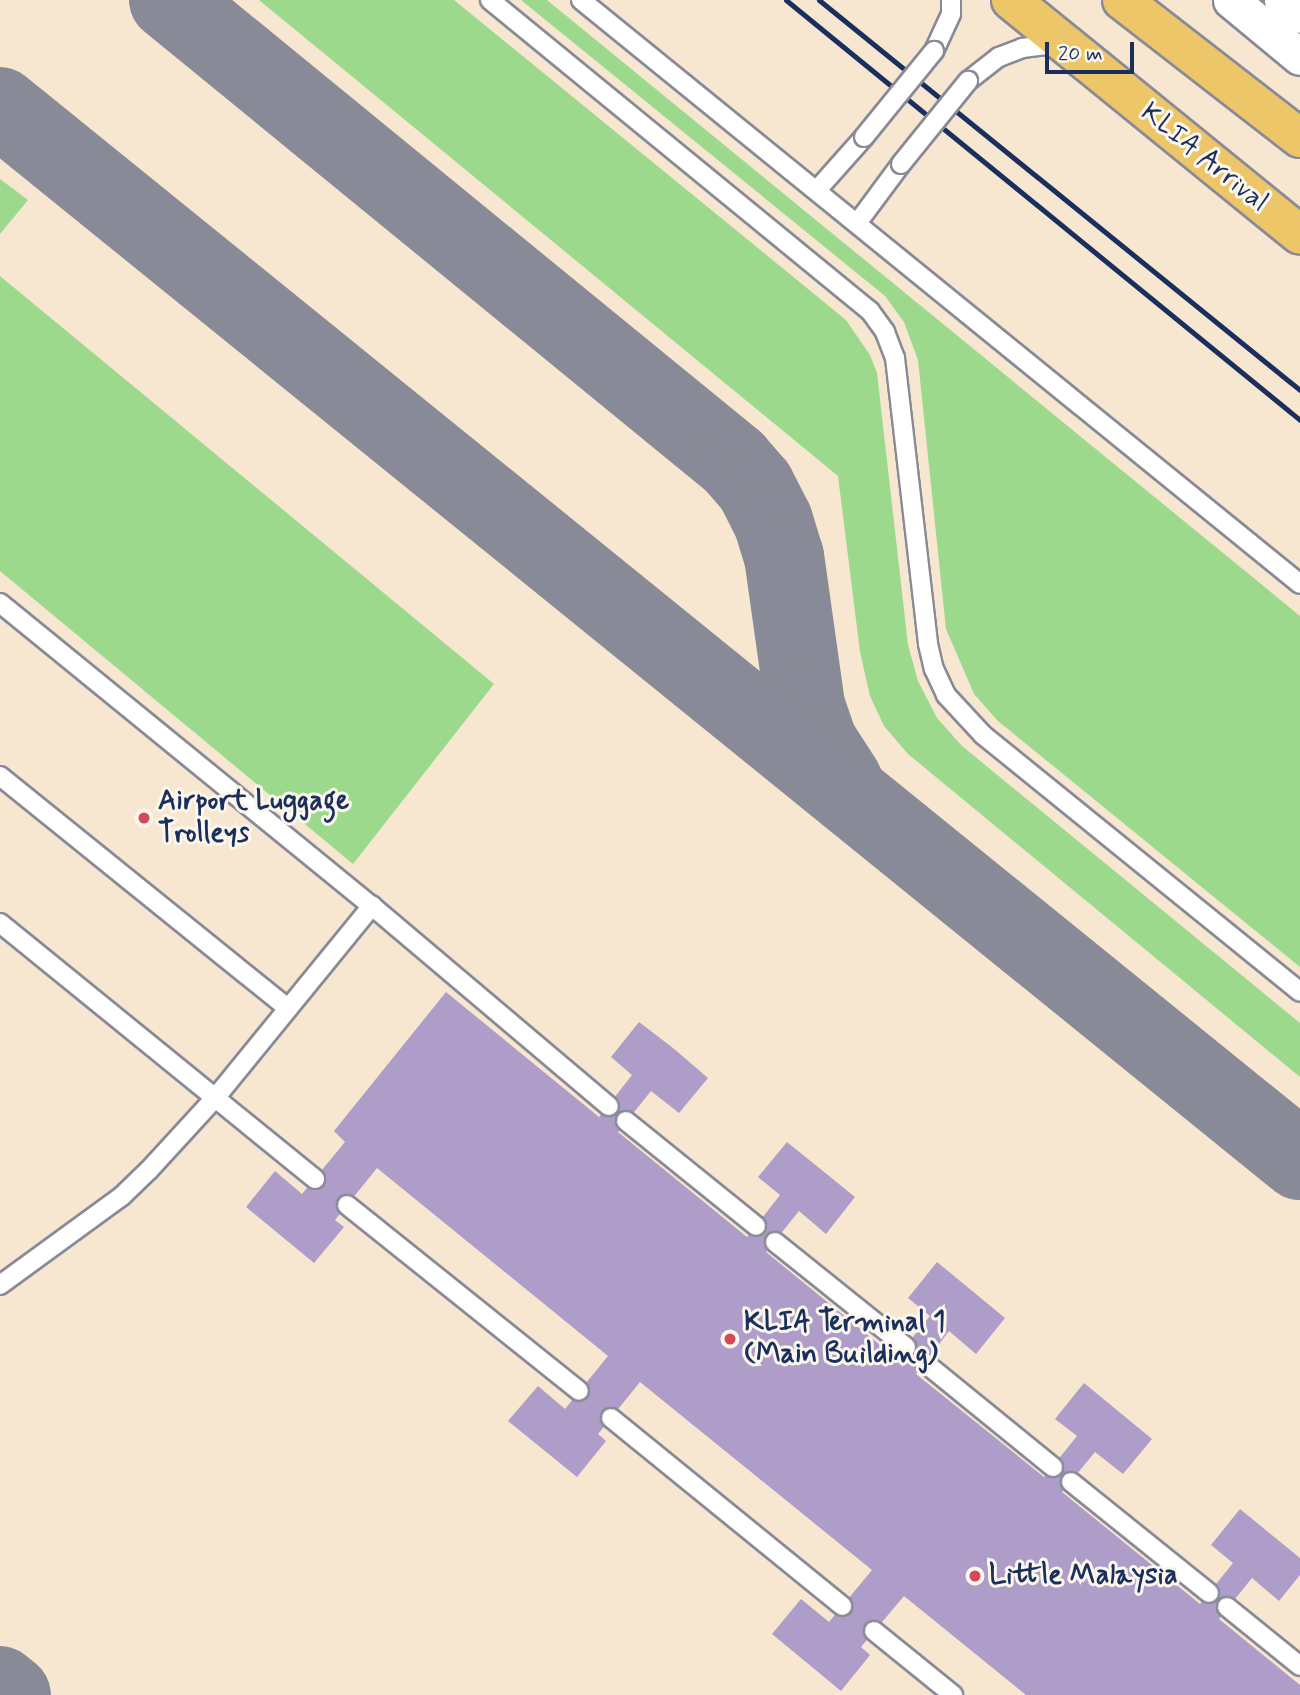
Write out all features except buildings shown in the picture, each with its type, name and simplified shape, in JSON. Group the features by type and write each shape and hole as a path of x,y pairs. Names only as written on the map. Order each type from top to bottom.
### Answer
{"main road":[{"name":"KLIA Arrival","path":"1011,0 1300,234"},
{"path":"1122,0 1300,138"}],"street":[{"path":"1231,0 1300,57"},
{"path":"1282,0 1300,15"}],"lane":[{"path":"490,0 870,311 885,332 895,358 928,644 934,669 946,695 983,735 1300,992"},
{"path":"581,0 858,222 1300,584"},
{"path":"817,190 934,51 951,14 951,0"},
{"path":"858,222 968,81 999,57 1022,48 1061,43"},
{"path":"0,603 372,906 608,1107"},
{"path":"0,776 288,1009"},
{"path":"0,1284 122,1196 216,1097 372,906"},
{"path":"0,923 315,1179"},
{"path":"626,1121 755,1226"},
{"path":"347,1205 579,1391"},
{"path":"775,1242 906,1347"},
{"path":"925,1363 1053,1467"},
{"path":"611,1418 842,1606"},
{"path":"1071,1482 1209,1593"},
{"path":"1227,1607 1300,1666"},
{"path":"874,1632 953,1695"}],"green space":[{"path":"259,0 454,0 846,320 870,355 877,373 908,645 918,681 937,718 962,746 1300,1023 1300,1077 908,754 884,726 870,696 860,652 838,476"},
{"path":"521,0 547,0 1300,616 1300,967 998,721 974,694 946,629 918,360 904,322 885,296"},
{"path":"0,179 28,200 0,234"},
{"path":"0,276 494,684 353,864 0,571"}],"taxiway":[{"path":"169,0 734,462 755,486 773,521 784,556 805,706 818,743 843,782"},
{"path":"0,107 1300,1160"},
{"path":"0,1686 11,1695"}],"railway":[{"path":"786,0 1300,420"},
{"path":"819,0 1300,390"}],"place":[{"name":"Airport Luggage Trolleys","path":"144,818"},
{"name":"KLIA Terminal 1 (Main Building)","path":"730,1339"},
{"name":"Little Malaysia","path":"975,1576"}]}
